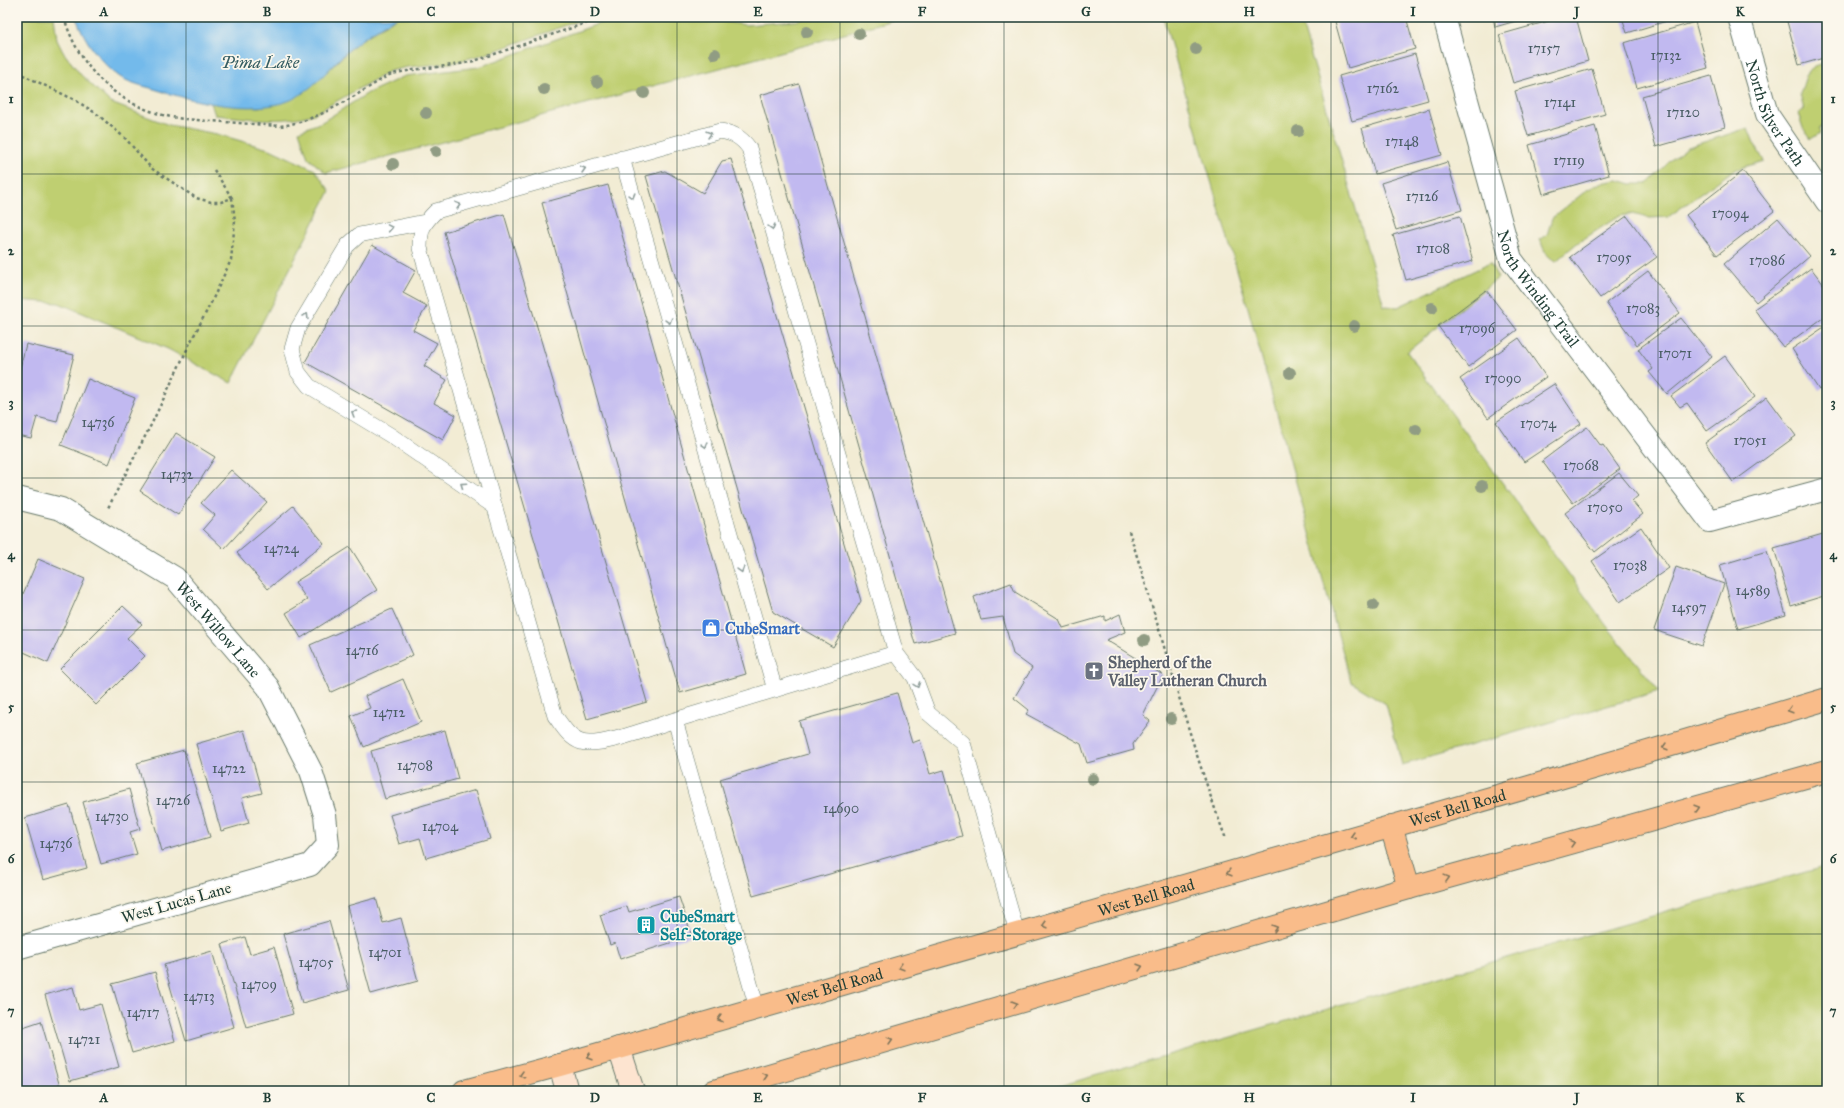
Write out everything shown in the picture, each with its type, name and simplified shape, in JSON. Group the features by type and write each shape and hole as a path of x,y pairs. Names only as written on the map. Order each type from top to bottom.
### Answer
{"main road":[{"name":"West Bell Road","path":"464,1091 560,1065 1827,699"},
{"path":"714,1091 1409,888 1827,771"},
{"path":"1391,826 1409,888"},
{"path":"619,1048 633,1091"},
{"path":"560,1065 567,1091"}],"street":[{"name":"North Winding Trail","path":"1444,17 1511,259 1710,521 1827,489"},
{"name":"North Silver Path","path":"1739,17 1767,114 1827,202"},
{"name":"West Willow Lane","path":"17,498 61,509 175,578 268,687 311,772 325,815 328,845"},
{"name":"West Lucas Lane","path":"17,948 310,865 328,845"}],"lane":[{"path":"896,653 601,742 581,742 566,731 555,716 420,248 420,235 425,222 436,211 720,130 730,132 742,138 749,148 896,653 915,678 928,713 963,743 1017,933"},
{"path":"622,158 775,690"},
{"path":"425,222 359,235 347,246 298,328 292,349 298,372 309,386 390,435 495,506"},
{"path":"675,720 757,1008"}],"path":[{"path":"64,17 80,54 99,78 113,92 138,107 169,117 183,119 280,126 311,119 389,75 474,61 604,17"},
{"path":"715,17 758,20 790,17"},
{"path":"17,72 75,100 98,114 126,139 151,168 178,184 196,198 211,202 221,202 232,198"},
{"path":"98,531 231,260 235,221 232,198 214,170"},
{"path":"1129,530 1149,593 1176,693 1206,786 1226,840"}],"green space":[{"path":"17,17 54,17 57,40 63,52 81,75 111,103 169,125 217,134 272,150 315,170 330,191 231,383 168,349 59,303 17,300"},
{"path":"398,17 589,17 489,53 452,63 408,67 390,71 314,114 277,120 215,115 211,103 259,107 291,99 318,80 358,42"},
{"path":"630,17 691,17 746,25 795,21 812,17 902,17 803,46 326,173 308,158 299,131 322,122 368,93 405,76 479,67 609,20"},
{"path":"1163,17 1300,17 1384,306 1398,307 1490,263 1498,278 1407,352 1606,625 1659,691 1402,765 1386,704 1351,682 1245,297"},
{"path":"1827,62 1827,124 1819,129 1820,133 1811,139 1803,128 1798,113 1804,110 1800,94 1806,76 1814,66"},
{"path":"1748,128 1764,161 1734,170 1668,217 1649,218 1632,214 1619,216 1576,244 1556,261 1545,252 1540,239 1547,235 1552,218 1587,190 1600,183 1618,180 1631,184 1647,184 1672,159 1688,147"},
{"path":"1827,866 1827,1091 1042,1091"}],"water":[{"name":"Pima Lake","path":"76,17 398,17 376,29 356,44 312,86 299,96 276,105 241,107 204,102 169,94 120,77 106,65 88,42"}],"building":[{"path":"1406,17 1415,49 1348,68 1334,18"},
{"path":"1493,17 1530,17 1495,27"},
{"path":"1563,17 1576,17 1588,61 1513,83 1499,35"},
{"path":"1622,17 1680,17 1627,33"},
{"path":"1827,17 1827,57 1799,65 1786,18"},
{"path":"1695,22 1708,68 1637,88 1624,43"},
{"path":"1415,54 1428,100 1352,121 1339,76"},
{"path":"1592,69 1605,114 1528,136 1515,91"},
{"path":"1711,76 1725,127 1656,147 1642,96"},
{"path":"799,84 955,633 915,644 760,95"},
{"path":"1429,109 1442,155 1375,174 1362,128"},
{"path":"1595,126 1609,175 1543,194 1529,145"},
{"path":"731,159 861,601 833,647 773,612 646,176 665,171 703,193 722,161"},
{"path":"1447,162 1462,210 1396,230 1381,183"},
{"path":"1743,171 1774,211 1717,255 1686,215"},
{"path":"608,185 746,674 680,693 542,203"},
{"path":"504,214 647,702 587,719 444,232"},
{"path":"1460,216 1473,261 1406,280 1393,235"},
{"path":"1627,216 1657,257 1600,298 1570,257"},
{"path":"1778,218 1810,256 1756,302 1724,264"},
{"path":"372,245 416,270 403,293 427,306 413,330 437,343 424,366 447,380 434,403 456,415 443,440 305,362"},
{"path":"1811,268 1827,289 1827,315 1783,347 1754,309"},
{"path":"1648,271 1680,313 1637,345 1606,303"},
{"path":"1486,290 1517,330 1468,367 1438,326"},
{"path":"1681,318 1712,357 1667,394 1649,372 1653,369 1638,349"},
{"path":"1827,325 1827,385 1819,390 1792,349"},
{"path":"1519,338 1546,377 1488,418 1460,379"},
{"path":"26,344 74,355 57,422 37,417 31,438 17,435 17,380"},
{"path":"1725,356 1755,397 1707,431 1687,403 1680,407 1671,396"},
{"path":"88,379 135,398 109,464 61,445"},
{"path":"1554,384 1581,424 1524,462 1496,422"},
{"path":"1767,397 1796,436 1733,482 1705,443"},
{"path":"1587,427 1601,446 1603,445 1620,469 1573,503 1542,461"},
{"path":"176,433 215,457 178,515 140,491"},
{"path":"231,470 267,502 224,549 203,529 215,515 201,503"},
{"path":"1619,473 1638,496 1632,501 1643,514 1595,552 1565,513"},
{"path":"293,506 324,543 268,589 237,553"},
{"path":"1641,527 1669,568 1620,602 1592,561"},
{"path":"1823,534 1827,550 1827,595 1791,606 1774,548"},
{"path":"350,547 377,590 301,638 286,613 307,600 295,582"},
{"path":"1767,551 1786,615 1738,629 1720,565"},
{"path":"38,559 85,579 48,663 17,649 17,608"},
{"path":"1676,567 1724,584 1702,646 1654,630"},
{"name":"Shepherd of the Valley Lutheran Church","path":"1011,583 1015,592 1059,619 1063,628 1105,616 1105,621 1120,614 1125,632 1106,640 1163,675 1143,715 1150,721 1133,744 1134,750 1087,763 1081,744 1026,714 1029,710 1014,698 1032,668 1013,654 1003,617 981,620 974,597"},
{"path":"123,606 142,624 127,638 145,656 96,705 60,669"},
{"path":"392,609 413,655 331,692 310,645"},
{"path":"403,679 421,722 364,747 351,716 370,708 365,696"},
{"path":"897,693 912,743 920,740 930,774 944,770 962,836 753,896 720,779 808,754 799,721"},
{"path":"244,730 262,793 242,798 249,823 221,831 196,744"},
{"path":"445,730 458,779 385,799 371,751"},
{"path":"184,750 210,837 162,851 137,763"},
{"path":"129,789 140,829 130,832 137,854 101,864 83,802"},
{"path":"476,790 490,839 426,858 420,838 399,844 390,815"},
{"path":"69,805 87,868 43,880 25,818"},
{"name":"CubeSmart Self-Storage","path":"679,897 692,936 620,959 615,943 610,945 600,915 627,906 629,912"},
{"path":"376,898 383,923 401,918 418,981 371,994 347,906"},
{"path":"329,921 349,990 302,1003 283,934"},
{"path":"245,937 250,954 274,947 293,1014 246,1027 222,944"},
{"path":"212,951 234,1027 186,1041 164,965"},
{"path":"155,972 175,1041 132,1053 112,984"},
{"path":"73,987 79,1010 101,1004 119,1067 70,1081 45,995"},
{"path":"17,1008 23,1027 41,1021 60,1087 47,1091 17,1091"}],"place":[{"name":"CubeSmart","path":"711,628"},
{"name":"Shepherd of the Valley Lutheran Church","path":"1094,671"},
{"name":"CubeSmart Self-Storage","path":"646,925"}]}
